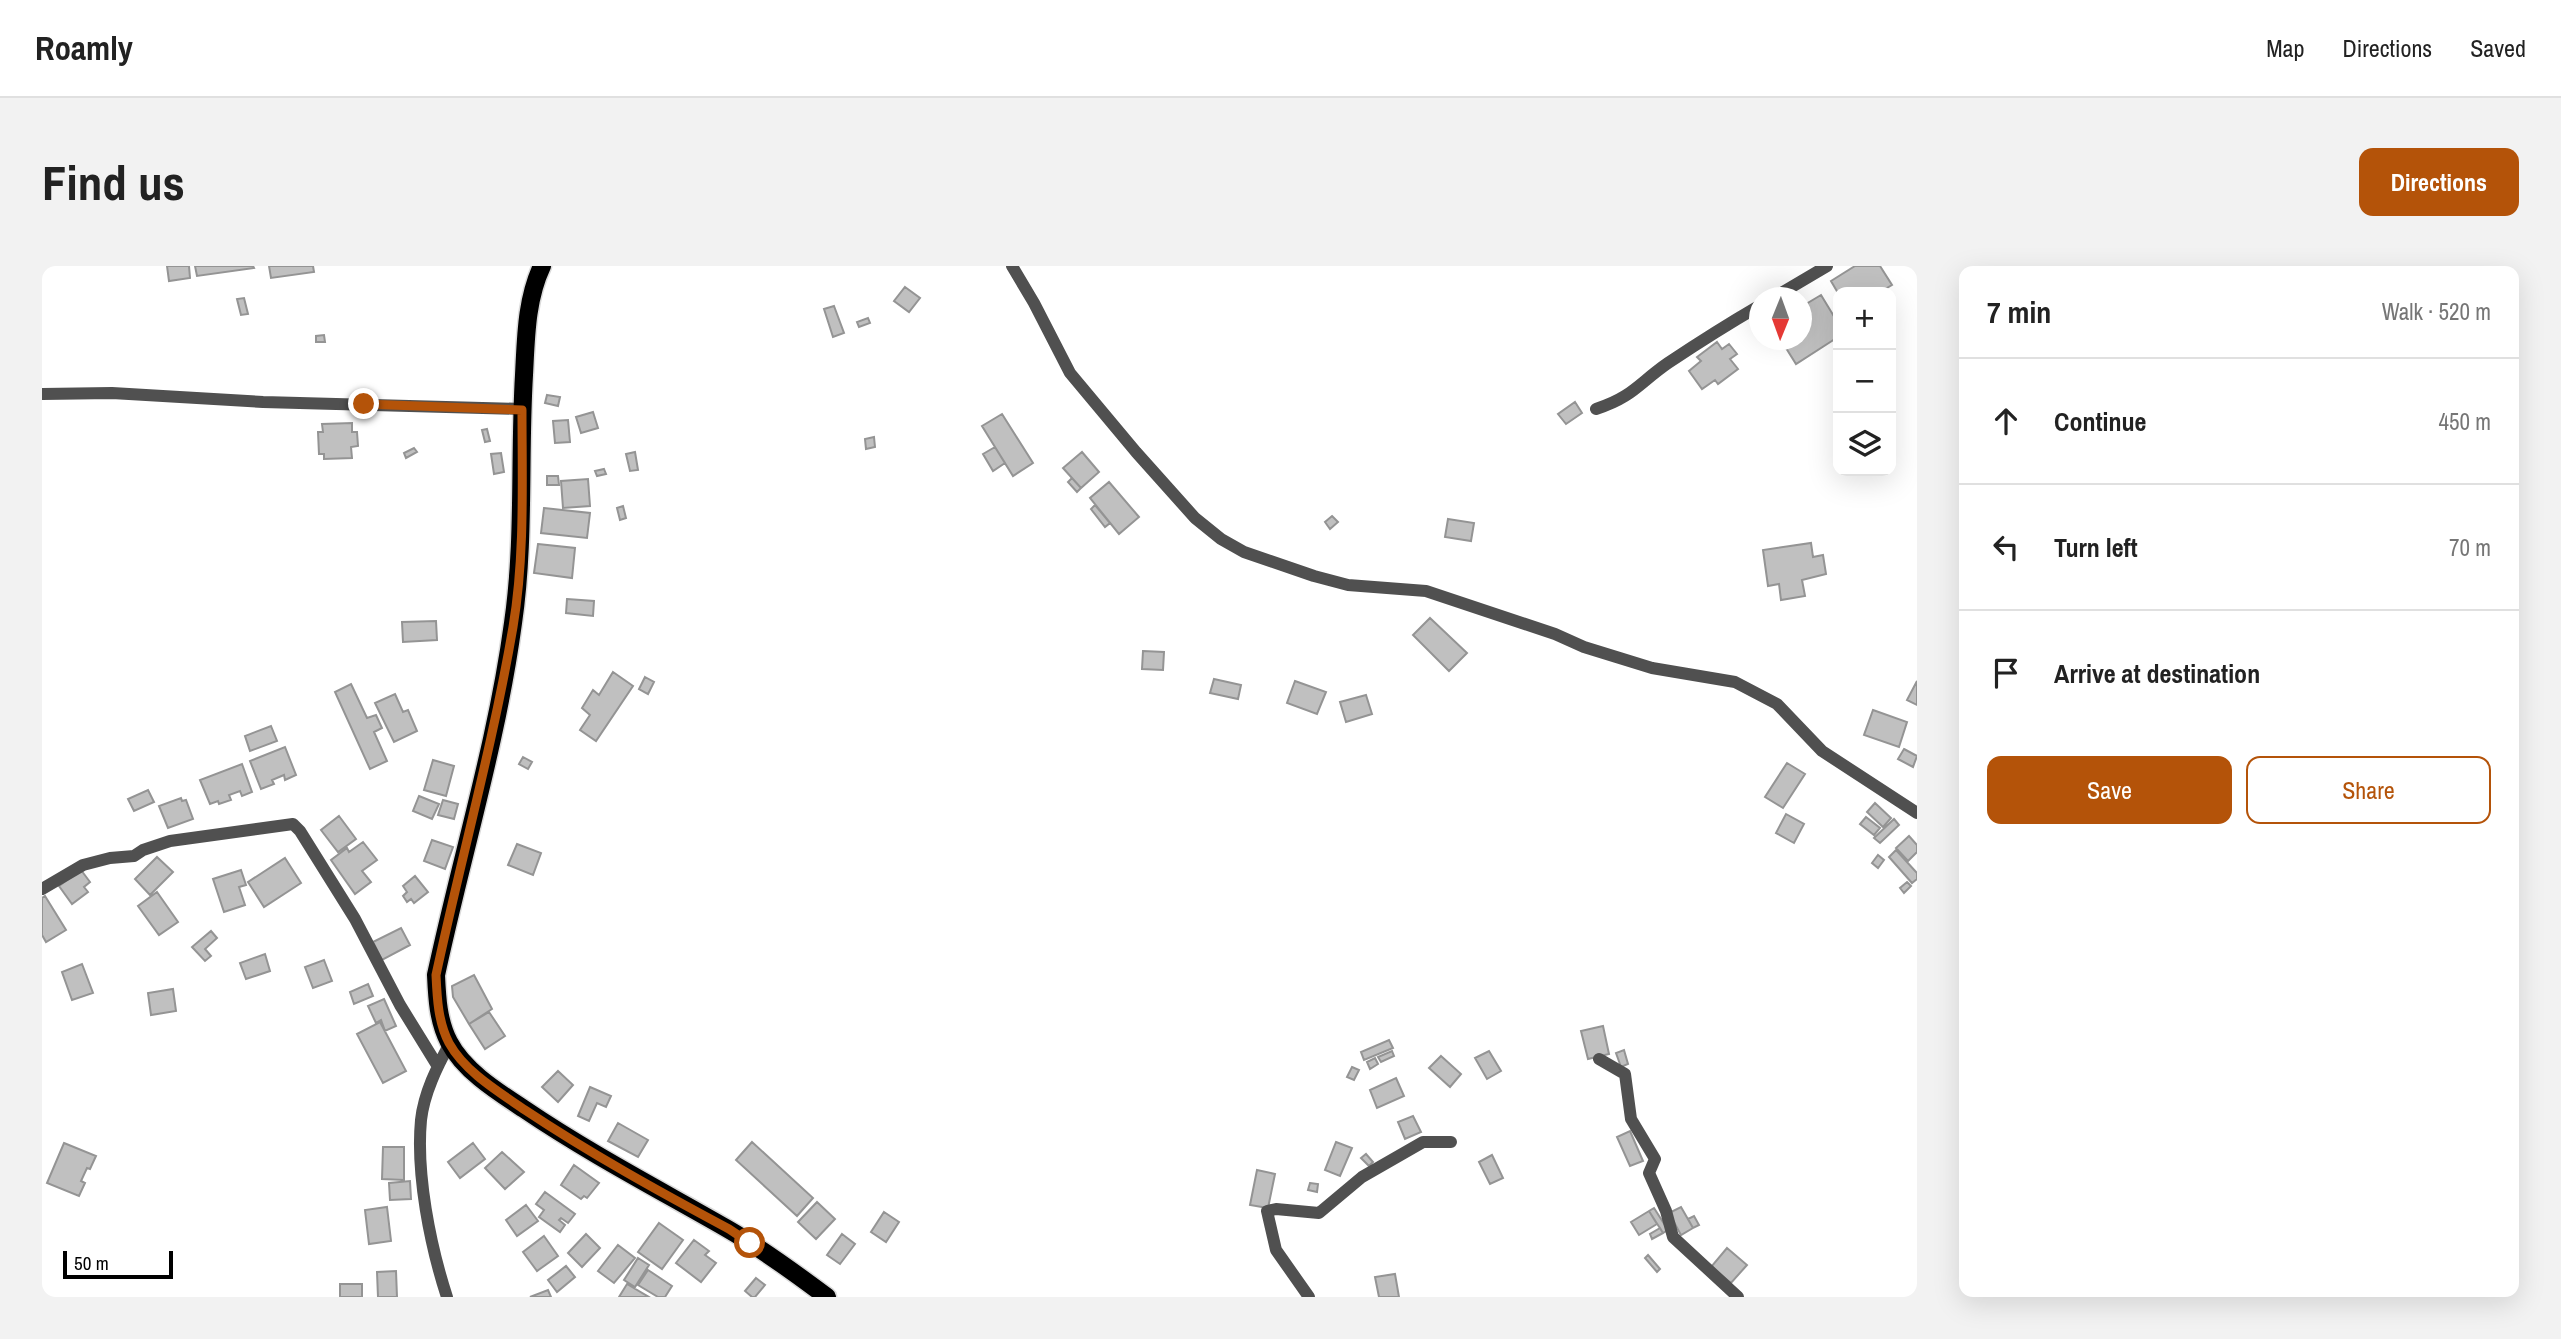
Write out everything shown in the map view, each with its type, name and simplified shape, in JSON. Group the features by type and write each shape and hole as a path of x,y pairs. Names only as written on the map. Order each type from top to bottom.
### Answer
{"main road":[{"path":"542,266 530,303 522,410 518,580 513,626 491,744 436,975 437,1002 450,1044 477,1074 498,1092 573,1142 729,1229 827,1297"}],"street":[{"path":"1012,266 1070,373 1195,518 1221,539 1244,552 1314,576 1366,587 1426,591 1652,668 1735,682 1777,704 1822,751 1917,813"},
{"path":"1792,287 1827,266"},
{"path":"1596,409 1630,395 1665,365 1749,312"},
{"path":"42,394 112,393 263,402 522,410"},
{"path":"42,889 83,865 110,858 134,856 170,841 293,824 355,919 400,1005 438,1065"},
{"path":"447,1297 432,1236 420,1156 421,1117 438,1065 450,1044"},
{"path":"1599,1059 1625,1074 1631,1119 1655,1159 1649,1173 1674,1237 1738,1297"},
{"path":"1309,1297 1276,1250 1267,1211 1276,1209 1319,1213 1362,1177 1423,1142 1451,1142"}],"building":[{"path":"167,266 189,266 190,278 169,281"},
{"path":"195,266 253,266 254,268 197,276"},
{"path":"269,266 313,266 314,272 271,278"},
{"path":"1855,266 1880,266 1892,285 1834,287 1831,281"},
{"path":"905,287 920,298 909,312 894,301"},
{"path":"1821,295 1833,315 1833,340 1796,364 1787,350 1812,350 1812,300"},
{"path":"244,298 248,314 241,315 237,299"},
{"path":"834,306 844,333 833,337 824,309"},
{"path":"868,318 870,323 859,327 857,322"},
{"path":"324,335 325,342 316,342 316,336"},
{"path":"1717,342 1722,349 1729,344 1737,354 1730,359 1738,369 1718,384 1715,380 1702,389 1689,371 1701,361 1697,357"},
{"path":"547,395 560,397 558,406 545,403"},
{"path":"1575,402 1582,413 1566,424 1558,414"},
{"path":"593,412 598,428 581,433 576,417"},
{"path":"1002,414 1033,463 1013,476 982,426"},
{"path":"568,420 570,442 555,443 553,421"},
{"path":"352,423 352,432 357,432 358,446 351,447 352,458 324,459 324,454 319,454 318,432 323,432 322,424"},
{"path":"487,429 490,441 485,442 482,430"},
{"path":"874,437 875,447 866,449 865,439"},
{"path":"995,447 1005,463 993,471 983,454"},
{"path":"414,448 417,452 406,458 404,453"},
{"path":"635,452 638,470 630,471 626,454"},
{"path":"1082,452 1099,472 1081,488 1063,468"},
{"path":"501,453 504,472 494,474 491,454"},
{"path":"604,469 606,474 597,476 595,471"},
{"path":"547,476 558,476 559,485 547,485"},
{"path":"1072,478 1081,488 1077,492 1068,482"},
{"path":"588,479 590,506 563,508 561,481"},
{"path":"1109,482 1139,517 1119,534 1090,498"},
{"path":"1095,505 1110,523 1105,527 1091,509"},
{"path":"623,506 626,518 620,520 617,508"},
{"path":"544,508 590,513 587,538 541,533"},
{"path":"1332,516 1338,522 1330,529 1325,522"},
{"path":"1448,519 1474,523 1471,541 1445,537"},
{"path":"1811,543 1813,557 1823,555 1826,574 1802,580 1805,596 1781,600 1779,584 1768,586 1763,550"},
{"path":"538,544 575,548 572,578 534,573"},
{"path":"567,599 594,601 593,616 566,613"},
{"path":"1430,618 1467,653 1449,671 1413,635"},
{"path":"436,621 437,640 403,642 402,622"},
{"path":"1143,651 1164,652 1163,670 1142,669"},
{"path":"613,672 633,686 596,741 580,730 590,715 582,708 593,690 599,695"},
{"path":"645,677 654,682 648,694 639,689"},
{"path":"1214,679 1241,685 1238,699 1210,693"},
{"path":"1295,681 1326,692 1317,714 1287,703"},
{"path":"1917,681 1917,705 1907,700"},
{"path":"351,684 367,718 376,715 382,728 374,732 387,761 370,769 335,692"},
{"path":"395,694 403,712 408,710 417,731 394,742 375,703"},
{"path":"1366,695 1372,714 1346,722 1340,702"},
{"path":"1873,710 1907,722 1899,747 1864,735"},
{"path":"271,726 277,741 250,751 245,736"},
{"path":"285,747 296,775 285,780 284,775 272,780 274,784 261,789 250,761"},
{"path":"1904,749 1917,756 1913,767 1898,759"},
{"path":"523,757 532,762 528,769 519,764"},
{"path":"433,760 454,766 446,796 424,790"},
{"path":"1787,763 1805,774 1783,808 1765,797"},
{"path":"242,764 252,792 242,796 240,791 229,795 231,800 210,804 200,780"},
{"path":"148,790 154,802 134,811 128,799"},
{"path":"419,796 439,804 432,819 413,811"},
{"path":"181,798 182,801 186,800 193,819 168,828 159,806"},
{"path":"443,800 458,804 454,819 438,815"},
{"path":"1875,803 1891,818 1883,827 1867,812"},
{"path":"1786,814 1804,824 1794,843 1776,833"},
{"path":"339,816 356,839 338,852 321,830"},
{"path":"1866,817 1880,828 1874,835 1860,824"},
{"path":"1894,819 1899,825 1880,843 1874,838"},
{"path":"1909,836 1917,845 1917,852 1908,861 1896,848"},
{"path":"432,840 453,847 445,869 424,861"},
{"path":"363,842 377,860 362,871 371,882 355,894 331,860 347,848 349,852"},
{"path":"517,844 541,853 533,875 508,865"},
{"path":"1896,850 1917,873 1917,879 1912,883 1889,857"},
{"path":"1878,855 1884,860 1878,868 1872,863"},
{"path":"157,857 173,872 150,895 135,879"},
{"path":"285,858 301,883 264,907 248,882"},
{"path":"81,870 90,882 84,887 88,892 72,904 59,886"},
{"path":"241,870 246,885 239,887 245,905 224,912 213,879"},
{"path":"415,876 428,892 414,903 411,899 407,902 403,896 407,892 403,886"},
{"path":"1907,882 1911,886 1904,893 1900,888"},
{"path":"157,892 178,922 159,935 138,906"},
{"path":"45,896 66,930 46,942 42,935 42,898"},
{"path":"401,928 410,945 382,960 373,942"},
{"path":"211,931 217,938 205,949 211,956 205,961 192,947"},
{"path":"265,954 270,971 246,979 240,963"},
{"path":"324,960 332,981 313,988 305,967"},
{"path":"82,964 93,993 72,1000 62,972"},
{"path":"474,975 492,1009 469,1024 453,997 452,986"},
{"path":"368,984 373,996 354,1004 350,992"},
{"path":"173,989 176,1011 151,1015 148,993"},
{"path":"384,999 396,1026 385,1031 381,1020 376,1023 368,1006"},
{"path":"489,1012 505,1036 485,1049 469,1024"},
{"path":"380,1022 406,1071 383,1083 357,1034"},
{"path":"1603,1026 1609,1054 1588,1059 1581,1031"},
{"path":"1389,1040 1393,1048 1364,1060 1361,1052"},
{"path":"1624,1050 1628,1064 1621,1067 1616,1053"},
{"path":"1392,1051 1394,1056 1381,1062 1378,1057"},
{"path":"1489,1051 1501,1071 1487,1079 1475,1058"},
{"path":"1441,1056 1461,1074 1450,1087 1429,1068"},
{"path":"1375,1058 1378,1064 1370,1069 1367,1062"},
{"path":"1352,1067 1359,1070 1354,1080 1347,1077"},
{"path":"558,1071 573,1085 558,1102 542,1087"},
{"path":"1396,1078 1404,1096 1377,1108 1370,1090"},
{"path":"590,1087 611,1096 606,1107 597,1103 589,1121 578,1116"},
{"path":"1413,1116 1421,1132 1405,1139 1398,1122"},
{"path":"618,1123 648,1140 638,1157 608,1141"},
{"path":"1630,1131 1643,1161 1630,1166 1617,1137"},
{"path":"752,1142 813,1198 797,1216 736,1160"},
{"path":"1336,1142 1352,1148 1340,1176 1325,1170"},
{"path":"64,1143 96,1156 81,1181 85,1183 79,1196 47,1183"},
{"path":"473,1143 485,1159 460,1178 448,1162"},
{"path":"383,1147 404,1147 404,1180 382,1179"},
{"path":"502,1152 524,1172 505,1189 485,1168"},
{"path":"1366,1154 1373,1162 1369,1166 1361,1158"},
{"path":"1492,1155 1503,1178 1490,1184 1479,1162"},
{"path":"574,1165 599,1183 587,1198 584,1196 581,1199 561,1185"},
{"path":"1257,1170 1275,1174 1268,1208 1250,1205"},
{"path":"410,1181 411,1199 390,1200 389,1183"},
{"path":"1310,1183 1318,1184 1317,1192 1308,1190"},
{"path":"545,1192 575,1214 568,1223 561,1218 559,1220 565,1225 560,1232 539,1217 544,1210 536,1204"},
{"path":"817,1202 835,1219 816,1239 798,1222"},
{"path":"526,1205 538,1221 517,1236 506,1220"},
{"path":"387,1207 391,1241 369,1244 365,1210"},
{"path":"1681,1207 1693,1228 1681,1235 1669,1213"},
{"path":"1654,1208 1668,1230 1663,1233 1649,1211"},
{"path":"1649,1211 1657,1224 1639,1235 1631,1222"},
{"path":"884,1212 899,1222 886,1242 871,1232"},
{"path":"1694,1216 1699,1225 1693,1228 1688,1219"},
{"path":"659,1223 683,1240 662,1269 638,1252"},
{"path":"1660,1228 1663,1233 1652,1239 1650,1234"},
{"path":"586,1234 600,1248 582,1267 568,1253"},
{"path":"842,1234 855,1244 840,1264 827,1255"},
{"path":"544,1236 558,1256 537,1271 523,1252"},
{"path":"694,1240 709,1251 705,1255 716,1263 701,1282 676,1263"},
{"path":"618,1245 635,1258 614,1283 598,1271"},
{"path":"1727,1248 1747,1265 1731,1283 1711,1267"},
{"path":"1648,1255 1660,1269 1657,1272 1645,1258"},
{"path":"638,1258 649,1265 635,1287 624,1280"},
{"path":"566,1266 575,1277 557,1292 548,1280"},
{"path":"648,1270 672,1286 665,1297 658,1297 638,1285"},
{"path":"396,1271 397,1297 378,1297 377,1272"},
{"path":"1395,1274 1399,1297 1379,1297 1375,1277"},
{"path":"756,1278 765,1285 752,1297 745,1291"},
{"path":"340,1284 362,1284 362,1297 340,1297"},
{"path":"627,1284 649,1297 619,1297"},
{"path":"548,1290 551,1297 530,1297"}],"route":[{"path":"364,404 522,410 522,496 513,626 491,744 436,975 437,1002 450,1044 477,1074 498,1092 573,1142 750,1243"}]}
